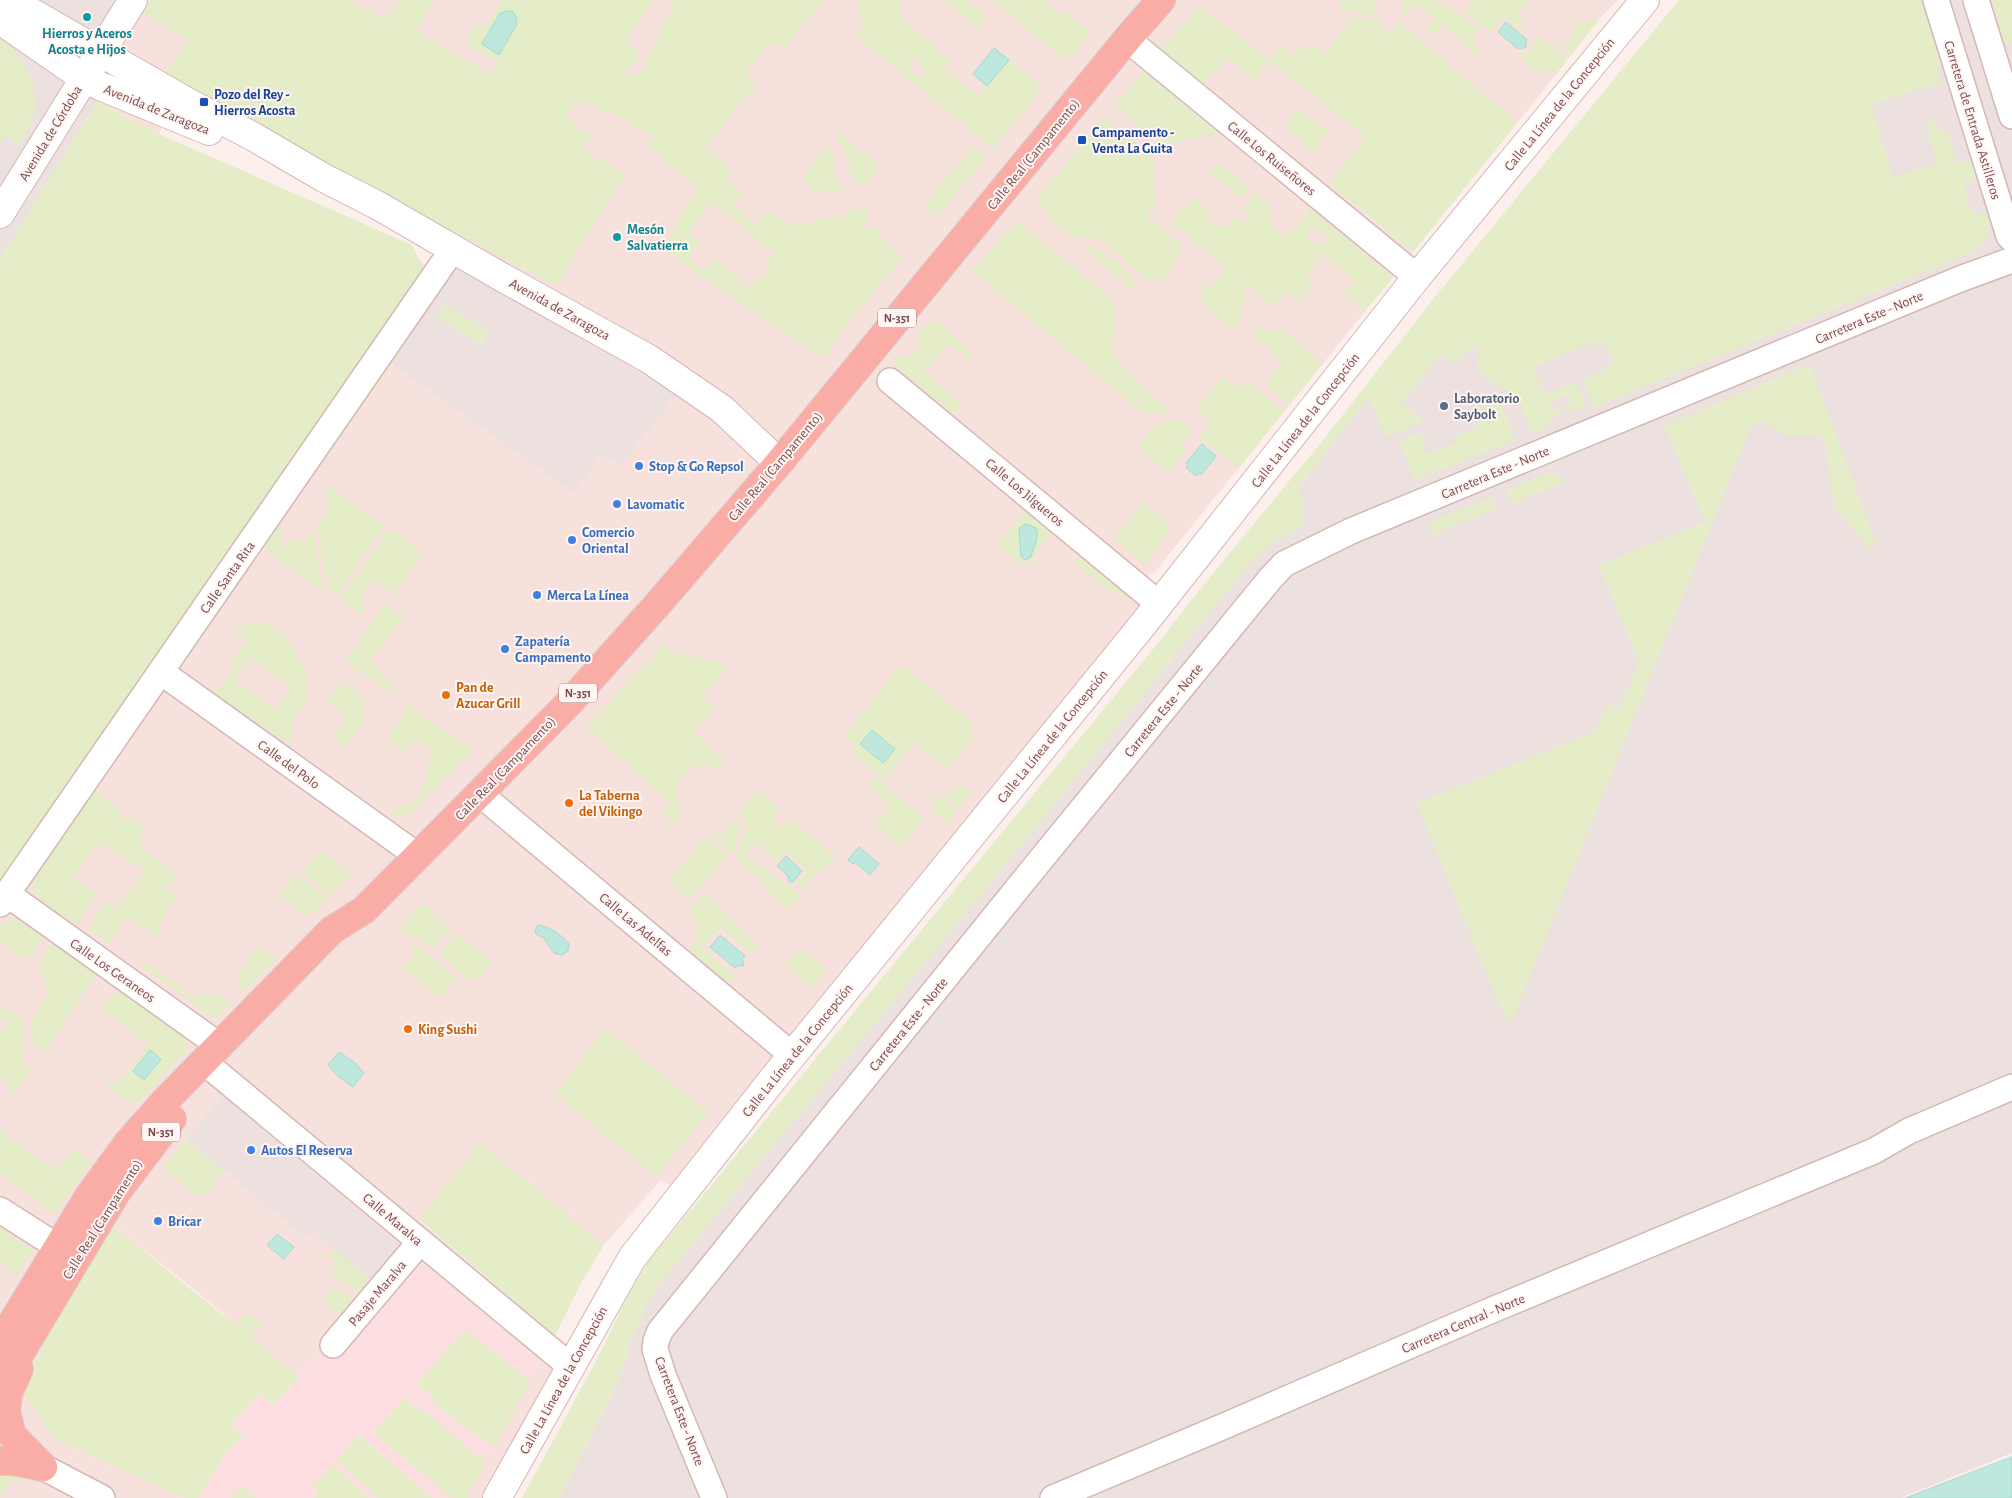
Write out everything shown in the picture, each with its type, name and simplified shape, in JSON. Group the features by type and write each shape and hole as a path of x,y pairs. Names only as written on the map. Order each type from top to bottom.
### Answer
{"highway":[{"name":"Calle Real (Campamento)","path":"0,1387 116,1193 218,1058 332,930 364,910 569,703 622,644 779,463 1161,0"},
{"name":"Calle Real (Campamento)","path":"0,1344 89,1196 127,1144 165,1101 218,1058"},
{"path":"0,1366 56,1270 58,1247"},
{"path":"34,1463 12,1436 6,1412 8,1394 38,1324"},
{"path":"0,1436 34,1463"},
{"path":"0,1450 34,1463"},
{"path":"0,1461 34,1463"}],"street":[{"name":"Avenida de Zaragoza","path":"10,0 92,64 119,94 324,178"},
{"name":"Avenida de Córdoba","path":"0,214 133,0"},
{"name":"Calle La Línea de la Concepción","path":"497,1498 632,1258 792,1055 1159,604 1418,277 1645,0"},
{"name":"Carretera de Entrada Astilleros","path":"1936,0 2006,227 2012,239"},
{"path":"1976,0 2012,116"},
{"path":"0,8 83,55 92,64"},
{"name":"Avenida de Zaragoza","path":"0,20 92,64 108,69 162,96 189,103 324,178 377,205 649,359 722,410 779,463"},
{"name":"Calle Los Ruiseñores","path":"1127,39 1418,277"},
{"name":"Calle Santa Rita","path":"3,899 453,249"},
{"name":"Carretera Este - Norte","path":"714,1498 655,1349 660,1331 1021,884 1284,564 1370,524 1960,279 2012,260"},
{"name":"Calle Los Jilgueros","path":"890,381 1159,604"},
{"name":"Calle del Polo","path":"161,672 418,856"},
{"name":"Calle Las Adelfas","path":"480,794 792,1055"},
{"name":"Calle Los Geraneos","path":"3,899 218,1058"},
{"name":"Calle Maralva","path":"218,1058 420,1242 570,1366"},
{"path":"1874,1151 1909,1131 2012,1087"},
{"path":"1874,1151 1914,1141 2012,1099"},
{"name":"Carretera Central - Norte","path":"1053,1498 1485,1313 1874,1151"},
{"path":"0,1210 58,1247"},
{"name":"Pasaje Maralva","path":"333,1344 420,1242"},
{"path":"34,1463 102,1498"}],"shaded area":[{"path":"0,0 133,0 110,35 127,77 105,89 0,259"},
{"path":"133,0 1618,0 1603,15 1518,122 1399,24 1330,107 1366,137 1330,185 1413,252 1154,573 1152,572 1139,587 1153,612 682,1194 661,1180 604,1245 480,1143 419,1220 577,1355 497,1498 197,1498 298,1378 196,1291 111,1224 25,1387 26,1398 54,1438 184,1498 0,1498 0,904 302,467 313,475 392,364 449,276 461,254 324,178 167,113 159,134 97,101 105,88 104,53"},
{"path":"1881,0 2012,0 2012,1456 1906,1498 559,1498 611,1396 628,1354 627,1344 642,1317 644,1305 656,1288 965,914 1248,565 1271,543 1303,526 1298,488 1362,405 1440,312 1499,369 1858,90 1942,66"},
{"path":"455,265 561,324 587,343 677,394 621,465 599,453 596,458 599,460 573,492 392,364"},
{"path":"223,1096 403,1248 374,1283 312,1230 306,1238 186,1139"},
{"path":"415,1259 540,1361 467,1498 257,1498 242,1485 231,1498 197,1498 226,1453 244,1436 233,1427 235,1419 261,1394 273,1404 299,1378 324,1346"}],"green space":[{"path":"151,0 350,0 384,19 388,11 392,13 401,0 436,0 416,31 492,75 499,63 465,43 478,23 486,27 502,0 654,0 625,42 641,52 627,71 636,77 645,65 675,0 824,0 783,49 772,41 745,73 756,84 706,146 733,169 725,179 743,194 733,205 755,224 769,209 791,227 795,223 803,224 822,218 842,217 855,209 863,208 867,210 869,216 867,223 863,225 864,229 872,227 878,229 889,247 903,257 851,319 823,358 662,249 697,188 647,145 653,136 609,112 607,115 589,103 586,107 576,101 567,119 592,136 583,150 625,174 556,286 162,77 188,40 143,12","holes":["713,202 774,254 763,267 769,271 760,280 756,277 747,288 715,257 704,271 688,258 700,243 688,233"]},
{"path":"862,0 899,0 904,4 897,15 950,60 944,67 978,96 1009,60 1043,88 993,149 855,35 864,24 861,16 855,9","holes":["916,59 927,69 920,77 909,68 909,61"]},
{"path":"944,0 967,0 988,16 979,29"},
{"path":"992,0 1043,0 1058,13 1064,12 1091,33 1066,61"},
{"path":"1340,0 1371,0 1379,6 1375,10 1376,13 1363,17 1350,9 1344,12 1341,9"},
{"path":"1404,0 1434,0 1437,2 1440,0 1479,30 1473,38 1475,41 1473,44 1483,52 1479,56 1442,26 1434,35 1426,29 1434,19 1415,4 1405,16 1400,12 1405,4 1402,2"},
{"path":"1476,0 1529,0 1518,16 1526,35 1505,17 1491,33 1465,13"},
{"path":"1679,0 1921,0 1942,66 1937,68 1941,83 1871,104 1893,177 1937,164 1926,123 1936,119 1939,133 1947,130 1957,165 1972,159 1978,178 1963,183 1973,215 1987,211 1989,231 1985,240 1971,253 1594,407 1583,379 1606,369 1606,366 1614,363 1605,343 1596,347 1594,341 1533,367 1544,394 1576,382 1585,406 1568,413 1565,407 1572,404 1568,395 1549,402 1553,411 1559,409 1562,415 1546,421 1548,427 1531,433 1523,410 1515,398 1481,373 1477,360 1481,351 1473,345 1454,364 1441,355 1401,403 1420,418 1421,423 1386,437 1369,397 1298,488 1305,508 1301,520 1304,526 1271,543 1248,565 965,914 656,1288 644,1305 642,1317 627,1344 628,1354 611,1396 559,1498 522,1498 594,1365 628,1296 648,1262 1155,647 1205,583 1324,439 1430,303"},
{"path":"1992,0 2012,0 2012,42 2005,44"},
{"path":"1200,6 1269,60 1255,81 1226,58 1204,85 1160,51"},
{"path":"1353,17 1365,21 1378,17 1384,30 1390,34 1399,23 1518,122 1413,252 1329,184 1366,137 1269,60 1281,46 1292,55 1299,47 1305,50 1311,43 1320,50 1318,53 1322,55"},
{"path":"1593,17 1598,21 1570,56 1564,45 1573,33 1571,30 1580,19 1587,25"},
{"path":"1538,36 1549,46 1552,43 1563,53 1567,60 1556,74 1547,68 1541,75 1519,56 1532,50"},
{"path":"0,40 15,52 26,68 35,97 33,116 19,146 5,136 0,144"},
{"path":"1143,71 1220,134 1195,137 1162,147 1115,106"},
{"path":"97,101 159,134 412,245 418,258 425,266 430,270 449,276 392,364 313,476 303,468 0,904 0,259"},
{"path":"1298,108 1329,132 1317,145 1317,154 1293,135 1294,133 1285,125"},
{"path":"1105,117 1154,158 1154,193 1160,214 1151,207 1146,215 1183,246 1167,277 1161,281 1145,277 1097,239 1076,238 1063,230 1043,208 1038,197"},
{"path":"838,132 879,166 865,185 860,186 852,179 843,147 835,136"},
{"path":"974,146 986,157 938,216 924,204"},
{"path":"826,148 830,148 834,161 834,173 842,187 839,193 828,190 819,193 815,192 806,183 803,176"},
{"path":"1217,162 1249,189 1244,195 1237,195 1209,173"},
{"path":"1255,192 1266,201 1274,227 1286,237 1311,209 1393,277 1365,311 1344,293 1354,281 1322,254 1318,258 1320,260 1306,277 1314,284 1299,301 1288,292 1274,307 1246,284 1240,319 1235,331 1199,301 1206,283 1211,287 1226,267 1173,225 1177,220 1175,215 1179,209 1182,211 1194,198 1213,214 1207,221 1219,228 1229,224 1236,216 1240,223 1249,220 1246,212 1242,211","holes":["1314,227 1324,233 1328,245 1307,239 1308,231"]},
{"path":"1017,221 1111,298 1116,310 1113,346 1116,355 1128,372 1168,410 1164,414 1144,414 972,271"},
{"path":"1085,246 1099,250 1115,261 1129,274 1135,286 1132,288 1127,286 1086,251 1083,248"},
{"path":"445,305 490,331 481,345 436,317"},
{"path":"928,322 938,322 973,353 968,359 950,343 924,372 962,403 954,414 893,364 902,353 909,359 922,344 915,337"},
{"path":"1260,325 1271,332 1280,328 1323,363 1290,404 1268,387 1271,383 1268,379 1283,362 1252,335"},
{"path":"1810,364 1876,544 1869,548 1834,507 1825,442 1816,435 1786,436 1765,422 1752,424 1513,1018 1506,1021 1417,803 1594,732 1607,704 1619,710 1639,662 1599,565 1705,522 1664,426"},
{"path":"1223,376 1239,390 1244,382 1248,386 1251,383 1284,411 1239,468 1199,437 1210,421 1195,409"},
{"path":"1491,395 1500,400 1516,440 1414,480 1399,441 1420,432 1427,447 1423,449 1425,454 1456,443 1455,437 1479,427 1474,415 1484,408 1484,396"},
{"path":"1177,418 1191,431 1180,444 1186,450 1168,472 1138,447 1154,427"},
{"path":"1552,474 1559,475 1566,482 1511,503 1506,490"},
{"path":"329,486 385,526 336,595 333,595 331,591 322,560 317,526 331,504 322,496"},
{"path":"1492,497 1496,509 1431,535 1427,523"},
{"path":"1143,503 1167,523 1166,525 1171,529 1144,564 1114,539"},
{"path":"1028,507 1055,529 1031,561 1021,564 998,545","holes":["1026,524 1038,530 1037,539 1032,548 1020,542 1019,528"]},
{"path":"276,523 284,529 278,538 288,546 295,536 304,542 314,530 317,559 326,593 261,547"},
{"path":"389,528 423,552 395,594 373,580 359,601 366,608 362,615 340,599"},
{"path":"1082,552 1133,595 1129,600 1118,591 1115,595 1074,562"},
{"path":"385,603 404,617 370,661 396,686 391,692 345,662"},
{"path":"267,622 275,627 290,643 302,663 307,684 307,694 293,722 289,744 215,694 235,666 230,662 247,639 233,628 243,624","holes":["251,657 292,687 276,709 235,679"]},
{"path":"662,644 674,652 713,661 727,669 702,697 715,708 693,732 725,760 717,770 705,763 697,766 677,783 677,793 682,815 666,834 664,833 673,822 662,812 669,802 586,727 632,677 654,657"},
{"path":"901,664 972,723 969,728 976,735 947,770 915,743 884,780 850,751 854,747 843,738"},
{"path":"340,682 363,696 362,710 366,718 345,747 333,738 343,722 342,713 327,700"},
{"path":"406,704 473,750 407,815 398,818 388,814 408,804 421,793 431,755 431,750 415,740 405,752 387,739 405,711"},
{"path":"876,777 925,819 902,847 874,825 890,806 869,787"},
{"path":"965,785 972,791 960,808 944,794"},
{"path":"95,790 121,809 119,815 128,821 131,816 147,828 138,844 165,868 176,875 167,888 177,895 161,921 159,937 126,917 109,944 88,930 105,901 117,909 131,888 134,889 145,871 110,847 108,850 98,843 73,878 96,894 77,924 46,904 33,889 32,883 35,874"},
{"path":"757,790 780,809 773,817 777,826 780,828 789,818 836,857 822,872 819,870 808,881 811,886 805,891 796,883 807,871 786,852 777,861 757,843 745,855 801,896 788,910 767,892 769,889 736,860 745,828 745,821 740,811"},
{"path":"938,795 958,810 948,825 929,807"},
{"path":"735,817 741,824 733,855 715,838 711,831 719,837 733,822 732,819"},
{"path":"706,837 728,855 690,899 668,880"},
{"path":"321,850 353,874 330,896 302,872"},
{"path":"297,874 327,899 307,917 287,900 277,896"},
{"path":"708,891 707,895 757,945 751,953 720,928 702,949 702,952 706,950 735,976 728,983 688,951 701,937 693,930 699,923 688,914 693,908 691,906"},
{"path":"423,903 451,929 432,947 398,929"},
{"path":"6,919 18,919 44,936 31,958 23,958 0,942 0,925"},
{"path":"457,933 493,963 474,982 440,956 440,953"},
{"path":"53,942 97,973 44,1053 33,1045 32,1021 48,991 39,963"},
{"path":"414,945 429,953 430,958 435,959 457,978 440,999 401,967 413,954 410,950"},
{"path":"259,946 278,958 244,991 239,986 237,978"},
{"path":"803,949 826,969 811,987 784,964 791,956 794,958"},
{"path":"145,961 191,995 216,994 231,1004 214,1019 142,966"},
{"path":"118,988 182,1032 187,1045 185,1052 134,1106 107,1086 111,1081 117,1085 148,1045 102,1009"},
{"path":"0,1003 24,1019 24,1058 21,1062 32,1070 14,1094 0,1078 0,1033 7,1021 0,1016"},
{"path":"606,1028 708,1113 656,1176 555,1094"},
{"path":"0,1130 55,1170 73,1148 92,1161 55,1214 0,1173"},
{"path":"186,1139 224,1171 207,1193 200,1197 163,1168"},
{"path":"480,1143 604,1245 581,1283 555,1336 419,1219"},
{"path":"111,1224 235,1325 247,1312 261,1324 251,1338 299,1378 273,1405 261,1394 235,1419 233,1427 244,1436 226,1453 197,1498 184,1498 54,1438 26,1398 25,1392 50,1326"},
{"path":"0,1228 33,1250 17,1275 0,1263"},
{"path":"333,1248 374,1283 364,1295 343,1283 330,1272 337,1263 328,1255"},
{"path":"335,1288 359,1302 343,1317 323,1301"},
{"path":"465,1329 530,1380 495,1446 479,1437 433,1403 432,1397 417,1384"},
{"path":"405,1398 417,1410 425,1411 471,1451 487,1460 467,1498 451,1498 373,1433"},
{"path":"358,1434 432,1498 378,1498 336,1461"},
{"path":"332,1465 369,1498 314,1498 319,1492 313,1486"},
{"path":"0,1472 26,1474 34,1480 14,1482 3,1490 0,1495"},
{"path":"242,1485 257,1498 231,1498"}],"water":[{"path":"512,11 516,16 517,24 499,55 482,44 500,13"},
{"path":"1506,22 1526,39 1526,47 1518,49 1498,32"},
{"path":"994,48 1009,60 987,86 973,74"},
{"path":"1202,444 1216,456 1201,475 1199,473 1196,476 1186,468 1188,465 1186,463"},
{"path":"1026,524 1036,528 1037,535 1031,557 1025,560 1021,556 1019,528"},
{"path":"872,730 895,749 883,763 860,744"},
{"path":"859,847 879,864 870,875 855,862 853,864 848,860"},
{"path":"786,856 802,871 792,883 788,880 789,877 777,866"},
{"path":"538,925 551,929 563,937 569,944 568,951 562,955 554,953 544,938 536,934 535,930"},
{"path":"720,935 745,956 742,959 743,966 735,968 710,947"},
{"path":"150,1050 161,1059 144,1080 133,1071"},
{"path":"339,1052 354,1062 364,1073 353,1087 339,1077 328,1065"},
{"path":"277,1234 294,1247 284,1259 267,1245"},
{"path":"2012,1456 2012,1498 1906,1498"}],"pier":[{"path":"2012,1453 2012,1456 1903,1498 1905,1496"}],"place":[{"name":"Hierros y Aceros Acosta e Hijos","path":"87,17"},
{"name":"Pozo del Rey - Hierros Acosta","path":"204,102"},
{"name":"Campamento - Venta La Guita","path":"1082,140"},
{"name":"Mesón Salvatierra","path":"617,237"},
{"name":"Laboratorio Saybolt","path":"1444,406"},
{"name":"Stop & Go Repsol","path":"639,466"},
{"name":"Lavomatic","path":"617,504"},
{"name":"Comercio Oriental","path":"572,540"},
{"name":"Merca La Línea","path":"537,595"},
{"name":"Zapatería Campamento","path":"505,649"},
{"name":"Pan de Azucar Grill","path":"446,695"},
{"name":"La Taberna del Vikingo","path":"569,803"},
{"name":"King Sushi","path":"408,1029"},
{"name":"Autos El Reserva","path":"251,1150"},
{"name":"Bricar","path":"158,1221"}]}
